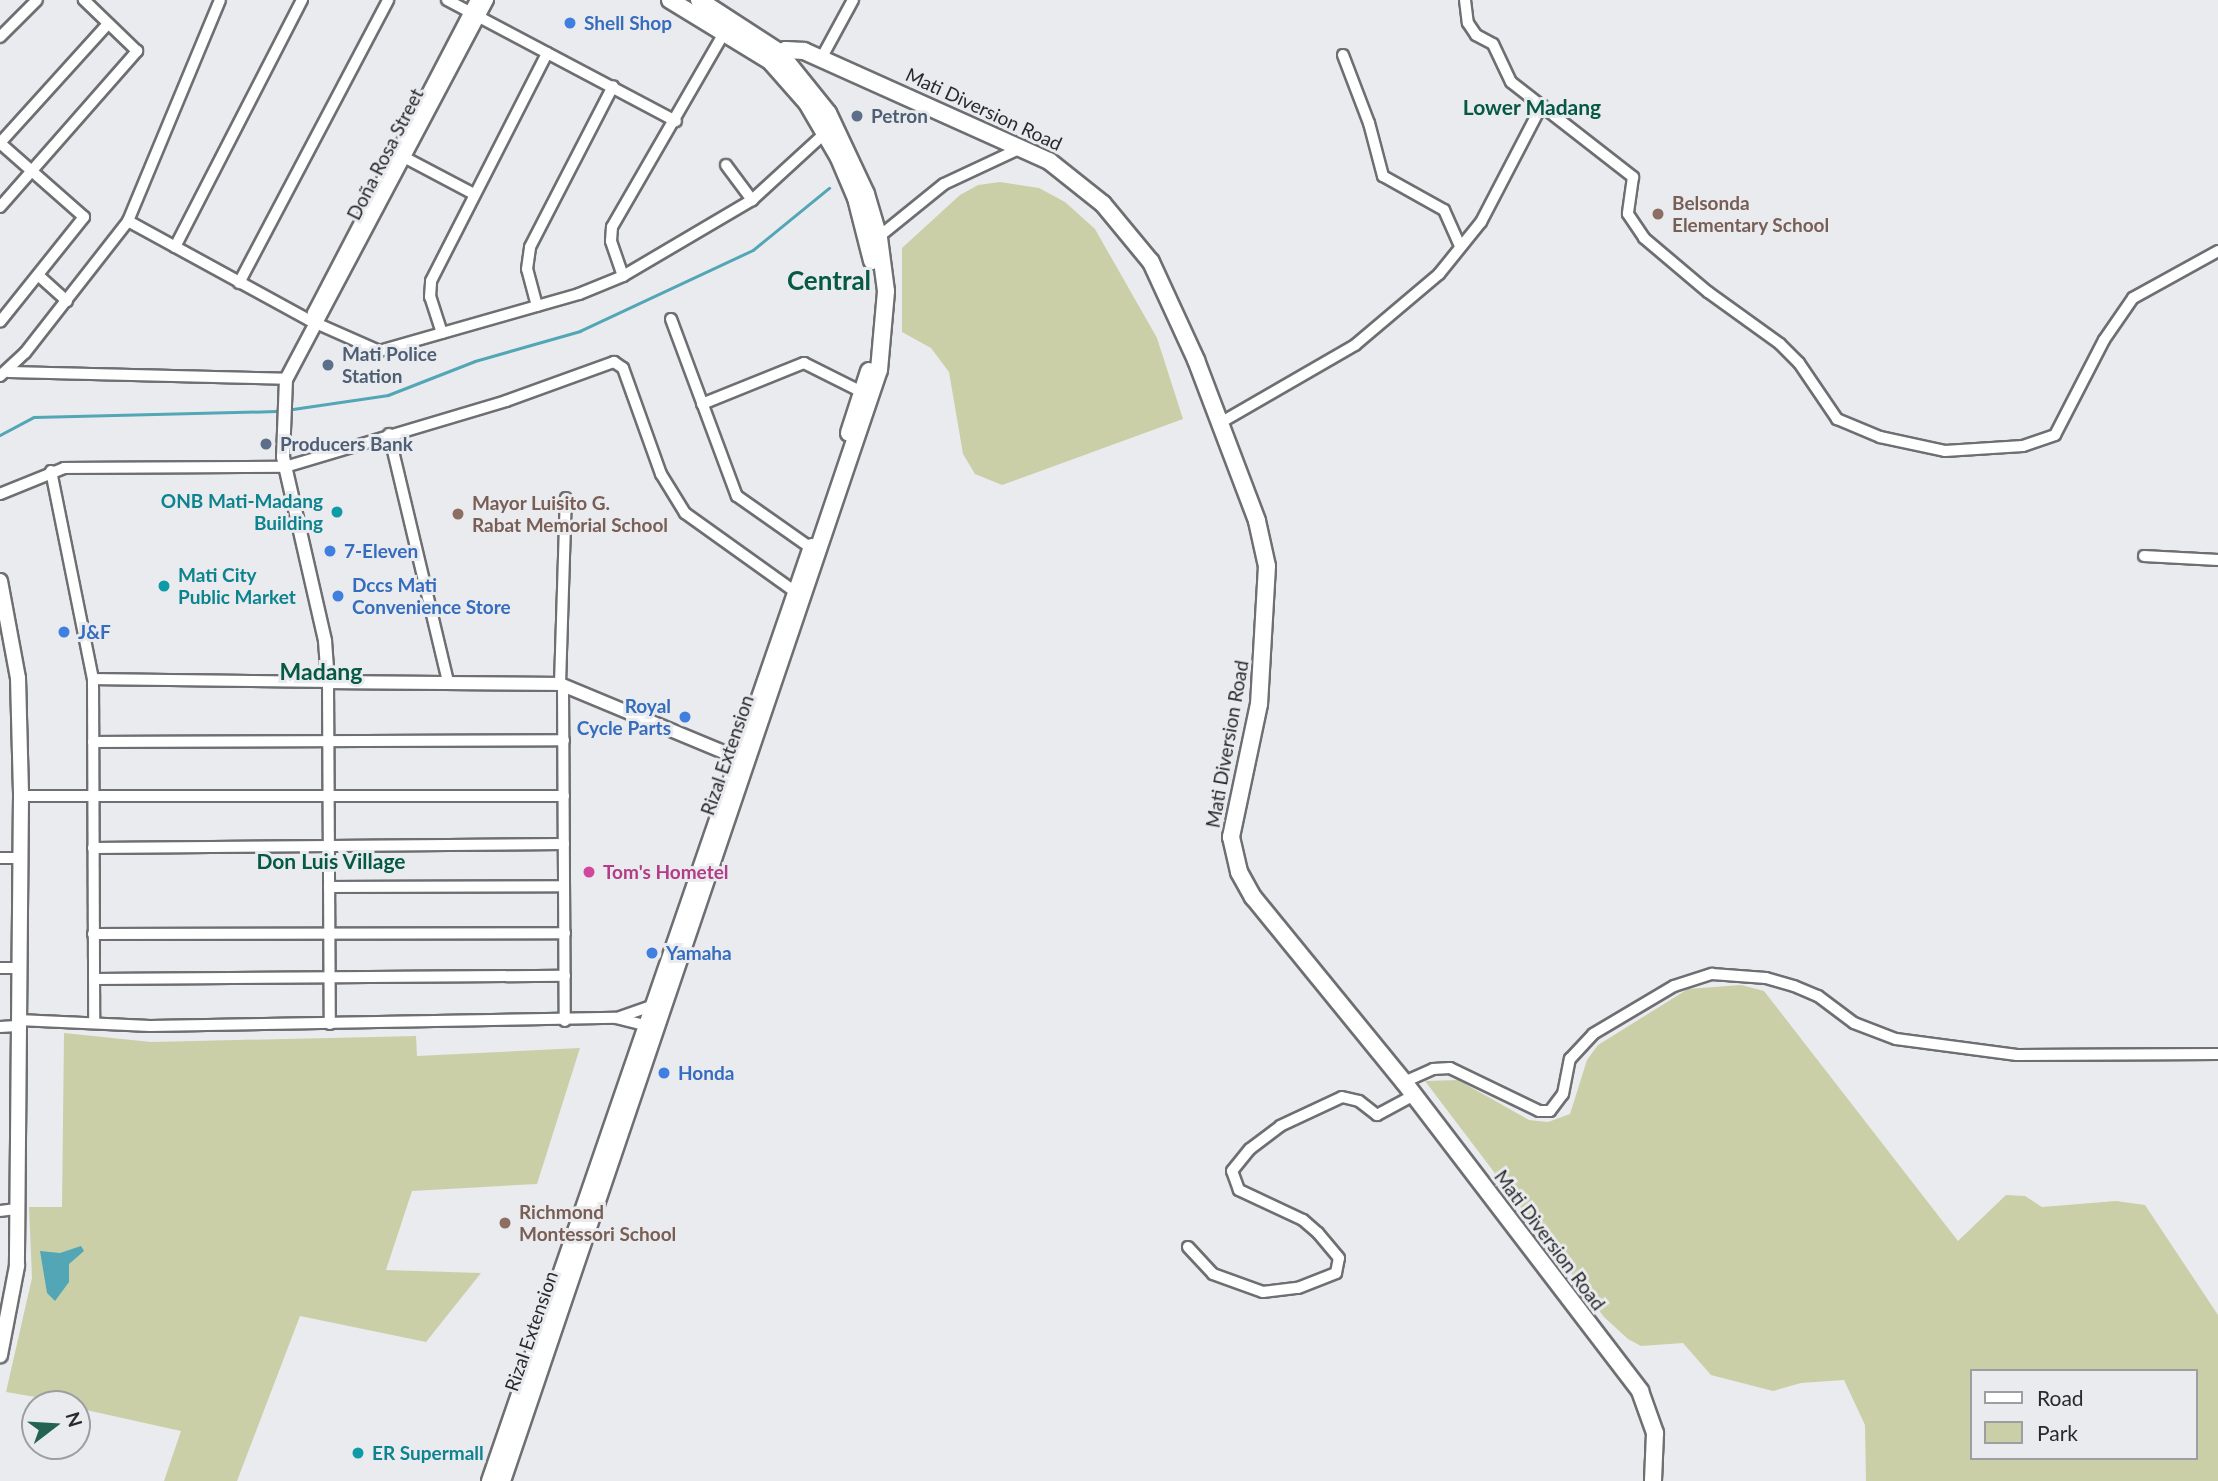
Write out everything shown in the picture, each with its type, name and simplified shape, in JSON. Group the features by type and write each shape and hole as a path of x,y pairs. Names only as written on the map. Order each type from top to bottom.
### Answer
{"main road":[{"path":"670,0 774,57"},
{"path":"699,0 774,57"},
{"name":"Mati Diversion Road","path":"774,57 795,50 822,58 1049,161 1089,191 1136,240 1168,294 1220,423 1257,521 1267,566 1259,704 1234,818 1233,853 1253,897 1409,1089 1640,1391 1655,1433 1653,1481"},
{"name":"Rizal Extension","path":"774,57 825,133 847,175 874,239"},
{"name":"Rizal Extension","path":"490,1481 658,1004 867,394 875,321 874,239 866,194 835,125 774,57"},
{"name":"Rizal Extension","path":"741,760 794,591 867,394"},
{"path":"0,583 18,678 21,796 16,968 17,1266 0,1355"},
{"name":"Rizal Extension","path":"502,1481 650,1026"}],"street":[{"path":"0,37 37,0"},
{"path":"0,207 137,51 84,0"},
{"path":"4,374 67,301 128,221 220,0"},
{"path":"175,247 302,0"},
{"path":"239,283 388,0"},
{"path":"447,0 676,121"},
{"name":"Doña Rosa Street","path":"330,1024 328,682 325,640 285,467 282,424 286,379 314,323 322,318 474,14 477,0"},
{"name":"Doña Rosa Street","path":"474,14 487,0"},
{"path":"822,58 853,0"},
{"path":"1465,0 1468,23 1476,35 1493,44 1511,82 1633,177 1628,214 1644,238 1708,292 1780,344 1799,363 1837,419 1914,447 1986,450 2023,446 2055,435 2104,340 2133,299 2218,251"},
{"path":"0,322 84,217 0,143 108,24"},
{"path":"623,276 611,241 612,227 676,121 725,30"},
{"path":"442,333 430,298 431,281 472,193 547,52"},
{"path":"1343,55 1383,176 1444,210 1460,246"},
{"path":"537,306 527,269 530,247 613,86"},
{"path":"1220,423 1381,326 1439,274 1481,222 1542,105"},
{"path":"128,221 314,323 379,351 537,306 623,276 752,200 825,133"},
{"path":"874,239 944,184 1022,148"},
{"path":"401,156 472,193"},
{"path":"726,164 752,200"},
{"path":"38,275 67,301"},
{"path":"671,319 737,496 811,548"},
{"path":"0,494 51,471 89,466 285,467 619,363 661,474 685,513 794,591"},
{"path":"702,404 804,363 867,394"},
{"path":"4,374 286,379"},
{"path":"390,434 448,681"},
{"path":"51,471 93,679 94,1023"},
{"path":"565,1021 562,686 566,498"},
{"path":"2144,556 2218,560"},
{"path":"93,679 448,681 562,686 741,760"},
{"path":"93,742 564,740"},
{"path":"21,796 564,796"},
{"path":"93,848 564,844"},
{"path":"0,858 19,858"},
{"path":"329,887 564,886"},
{"path":"93,934 565,933"},
{"path":"0,968 16,968"},
{"path":"1188,1247 1213,1274 1263,1292 1298,1288 1336,1273 1339,1258 1303,1220 1239,1190 1233,1171 1250,1149 1273,1130 1342,1097 1359,1101 1377,1115 1433,1069 1450,1068 1539,1111 1550,1111 1563,1094 1570,1059 1593,1034 1674,986 1712,974 1766,978 1794,986 1818,996 1854,1023 1896,1039 2017,1055 2218,1054"},
{"path":"94,979 565,976"},
{"path":"0,1027 18,1023 330,1024 565,1021 616,1018 658,1004"},
{"path":"616,1018 650,1026"},
{"path":"0,1211 18,1209"}],"green space":[{"path":"1000,182 1039,188 1065,202 1095,229 1157,338 1183,419 1002,485 975,474 963,454 949,372 931,348 902,332 902,248 960,195 978,185"},
{"path":"1741,985 1764,991 1958,1241 2006,1195 2025,1196 2042,1207 2116,1201 2145,1205 2218,1315 2218,1481 1866,1481 1865,1425 1844,1380 1801,1383 1773,1391 1711,1375 1683,1343 1641,1346 1628,1339 1604,1317 1425,1081 1458,1080 1529,1120 1548,1122 1570,1114 1587,1060 1598,1045 1688,989"},
{"path":"64,1033 151,1042 416,1036 417,1056 580,1048 537,1184 412,1191 386,1270 481,1273 426,1342 300,1316 237,1481 164,1481 181,1431 91,1411 91,1390 21,1390 21,1395 6,1392 32,1278 29,1207 62,1207"}],"water":[{"path":"81,1246 84,1251 69,1264 69,1282 55,1301 47,1293 40,1251 60,1253"}],"waterway":[{"path":"293,409 388,395 475,361 580,331 753,250 829,188"},
{"path":"0,435 34,417 276,411"}],"place":[{"name":"Shell Shop","path":"570,23"},
{"name":"Petron","path":"857,116"},
{"name":"Belsonda Elementary School","path":"1658,214"},
{"name":"Mati Police Station","path":"328,365"},
{"name":"Producers Bank","path":"266,444"},
{"name":"ONB Mati-Madang Building","path":"337,512"},
{"name":"Mayor Luisito G. Rabat Memorial School","path":"458,514"},
{"name":"7-Eleven","path":"330,551"},
{"name":"Mati City Public Market","path":"164,586"},
{"name":"Dccs Mati Convenience Store","path":"338,596"},
{"name":"J&F","path":"64,632"},
{"name":"Royal Cycle Parts","path":"685,717"},
{"name":"Tom's Hometel","path":"589,872"},
{"name":"Yamaha","path":"652,953"},
{"name":"Honda","path":"664,1073"},
{"name":"Richmond Montessori School","path":"505,1223"},
{"name":"ER Supermall","path":"358,1453"}],"district":[{"name":"Lower Madang","path":"1532,107"},
{"name":"Central","path":"829,281"},
{"name":"Madang","path":"321,671"},
{"name":"Don Luis Village","path":"331,861"}]}
